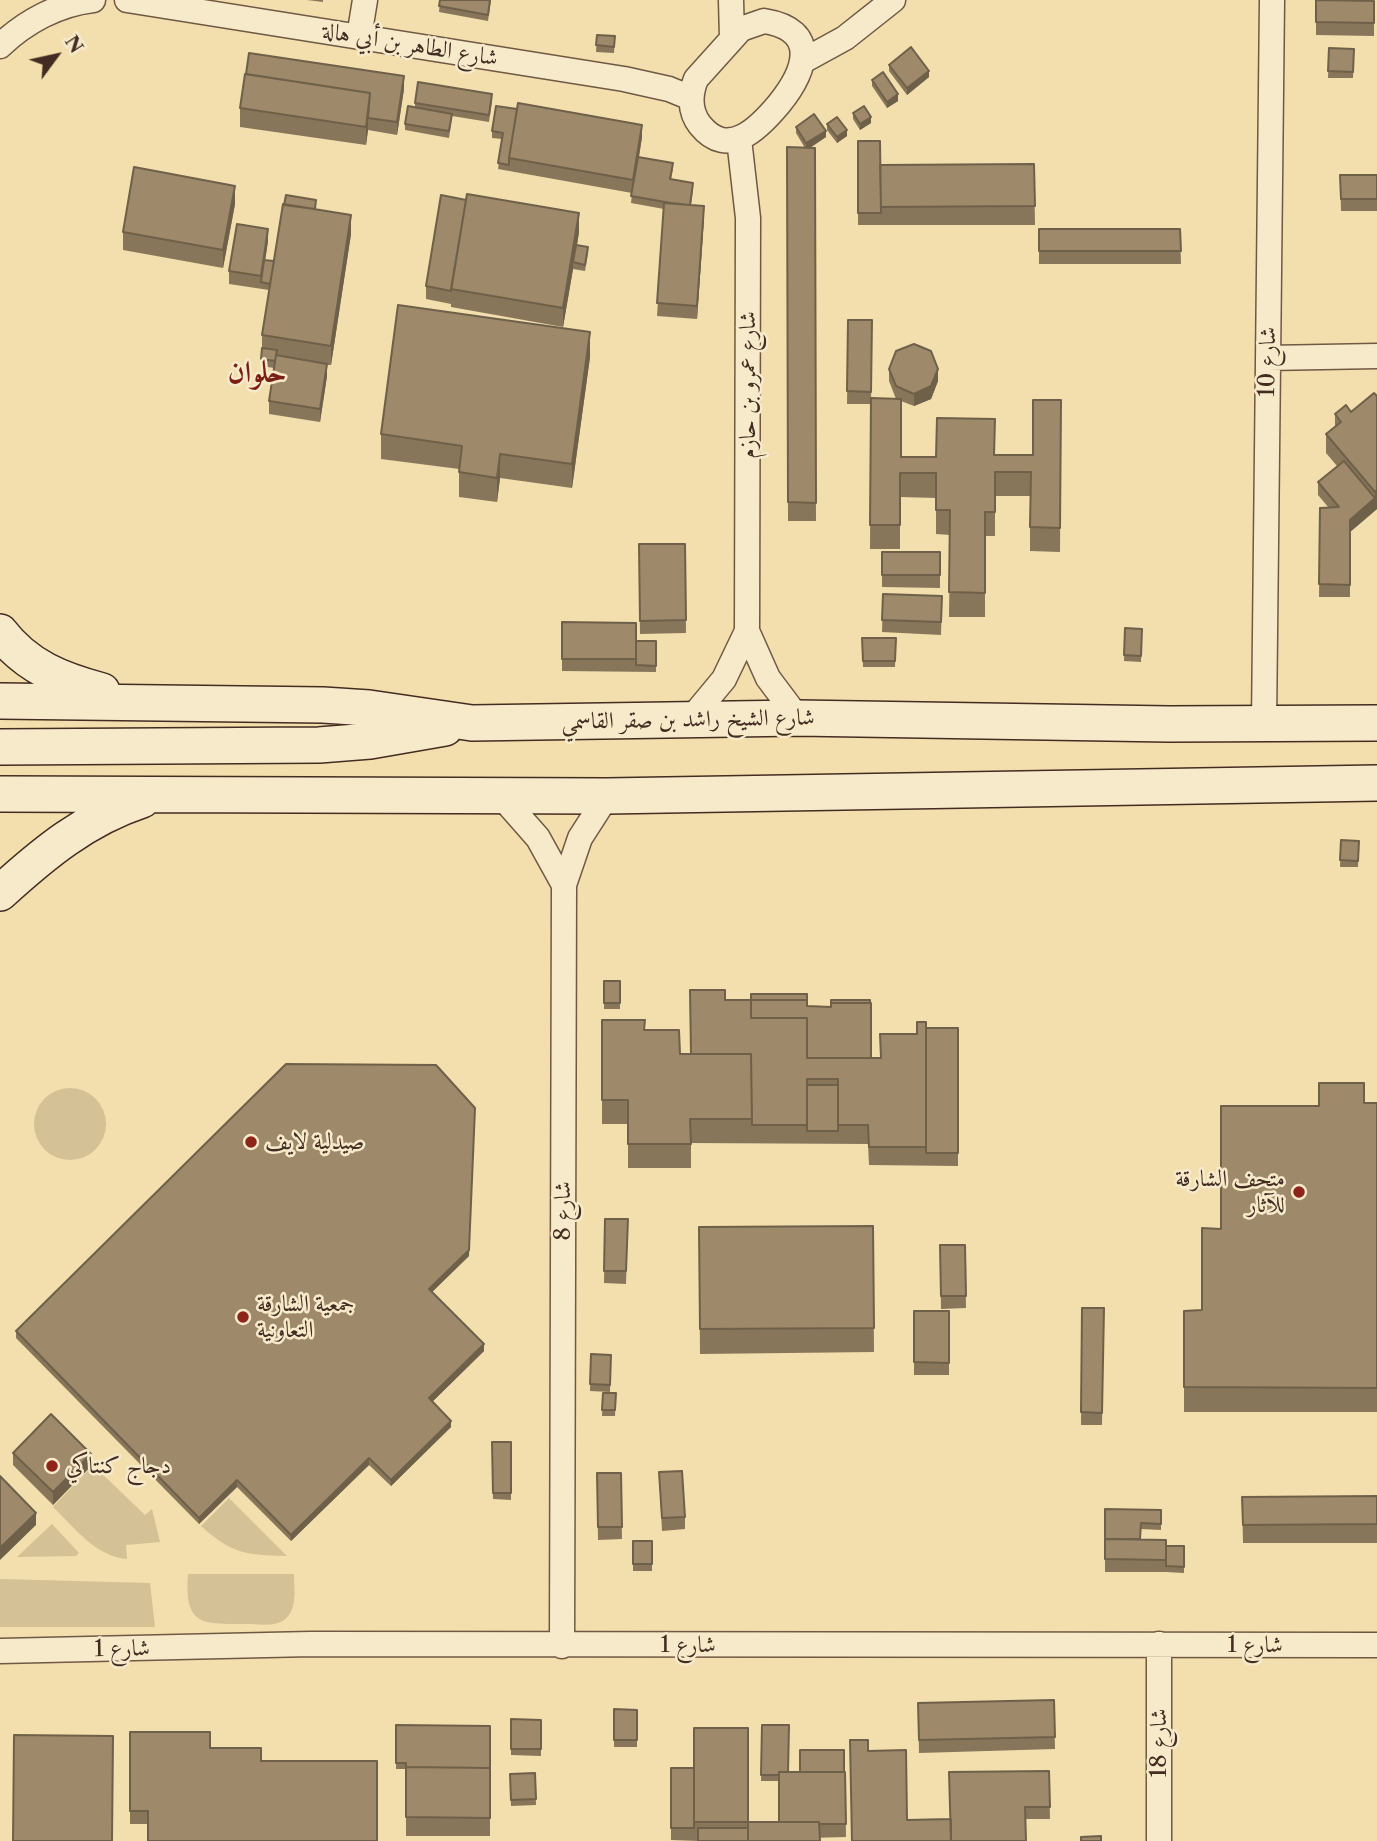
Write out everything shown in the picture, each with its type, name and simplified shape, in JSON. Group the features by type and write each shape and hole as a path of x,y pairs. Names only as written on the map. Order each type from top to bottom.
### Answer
{"main road":[{"path":"0,632 23,656 62,681 142,702"},
{"name":"شارع الشيخ راشد بن صقر القاسمي","path":"0,701 369,708 472,723 799,718 1377,723"},
{"path":"0,747 319,745 370,741 472,723"},
{"path":"0,794 502,797 1377,783"},
{"path":"0,892 53,845 86,824 122,806 160,794"}],"street":[{"path":"0,46 34,20 59,8 93,0"},
{"name":"شارع الطاهر بن أبي هالة","path":"127,0 647,83 691,98"},
{"path":"359,37 365,0"},
{"path":"731,0 732,38"},
{"path":"803,61 845,38 894,0"},
{"name":"شارع 10","path":"1264,724 1272,0"},
{"path":"751,23 776,23 796,37 803,61 795,84 759,128 739,139 718,138 709,133 696,118 691,98 696,79 732,38 751,23"},
{"name":"شارع عمرو بن حازم","path":"739,139 748,232 747,631 768,678 799,718"},
{"path":"1268,358 1377,356"},
{"name":"شارع عمرو بن حازم","path":"690,720 724,679 747,631"},
{"path":"564,885 580,838 607,796"},
{"name":"شارع 8","path":"502,797 538,838 564,885 562,1646"},
{"name":"شارع 1","path":"0,1651 312,1644 1377,1645"},
{"name":"شارع 18","path":"1159,1644 1159,1841"}],"shaded area":[{"path":"70,1088 90,1094 100,1104 106,1124 100,1144 90,1154 70,1160 50,1154 40,1144 34,1124 40,1104 50,1094"},
{"path":"93,1465 145,1515 152,1509 160,1542 126,1545 127,1559 116,1557 86,1540 53,1507"},
{"path":"229,1498 287,1556 261,1555 231,1548 201,1526"},
{"path":"52,1524 79,1553 76,1556 17,1557"},
{"path":"188,1574 294,1574 293,1605 288,1616 276,1624 207,1622 193,1613 189,1604"},
{"path":"0,1579 150,1583 155,1627 0,1627"}],"building":[{"path":"440,0 490,0 488,15 439,6"},
{"path":"1316,0 1374,1 1374,23 1316,22"},
{"path":"597,35 615,36 614,47 596,45"},
{"path":"911,47 929,71 907,88 889,65"},
{"path":"1329,48 1354,49 1353,72 1328,71"},
{"path":"249,53 404,76 397,122 368,118 370,93 246,74"},
{"path":"883,72 898,94 887,102 872,80"},
{"path":"245,74 370,93 366,127 240,108"},
{"path":"418,82 492,94 489,115 415,103"},
{"path":"518,103 642,125 633,180 509,158"},
{"path":"408,106 452,114 449,131 405,124"},
{"path":"496,106 517,109 509,165 498,163 503,133 492,131"},
{"path":"864,106 871,117 860,124 853,113"},
{"path":"814,114 826,131 806,143 796,127"},
{"path":"837,117 847,130 837,137 827,124"},
{"path":"858,141 880,141 881,213 858,213"},
{"path":"787,147 815,148 816,503 788,502"},
{"path":"638,157 673,163 670,179 693,183 690,205 631,196"},
{"path":"1034,164 1035,206 881,207 880,165"},
{"path":"134,167 235,186 223,250 123,232"},
{"path":"1340,175 1377,175 1377,199 1341,199"},
{"path":"467,194 579,213 563,308 451,289"},
{"path":"286,195 316,200 315,209 284,205"},
{"path":"441,195 466,200 451,291 426,286"},
{"path":"664,203 704,206 697,306 657,303"},
{"path":"283,204 351,215 331,346 262,335"},
{"path":"237,224 268,229 261,276 229,271"},
{"path":"1039,229 1180,229 1181,251 1039,251"},
{"path":"576,245 588,247 585,265 573,262"},
{"path":"264,260 274,261 270,284 261,282"},
{"path":"398,305 590,332 572,464 500,454 497,478 459,472 462,446 381,434"},
{"path":"848,320 872,320 871,392 847,391"},
{"path":"914,344 931,351 938,369 931,386 914,394 896,386 889,369 896,351"},
{"path":"262,348 277,350 275,361 261,359"},
{"path":"276,355 327,364 320,409 269,401"},
{"path":"1374,393 1377,396 1375,492 1326,434 1341,422 1335,414 1346,405 1351,412"},
{"path":"871,398 901,399 901,457 936,457 937,418 995,419 994,455 1033,455 1033,400 1061,400 1060,528 1030,527 1031,472 995,472 995,512 985,512 985,593 949,592 950,510 936,510 936,473 900,473 900,525 870,525"},
{"path":"1344,461 1375,498 1350,520 1350,585 1319,584 1320,508 1339,507 1318,482"},
{"path":"639,544 685,544 686,620 640,621"},
{"path":"882,552 940,552 940,575 882,575"},
{"path":"883,594 942,596 941,622 882,620"},
{"path":"562,622 636,623 636,659 562,659"},
{"path":"1125,628 1142,629 1141,656 1124,655"},
{"path":"862,638 896,638 895,661 863,661"},
{"path":"636,641 656,641 656,666 636,665"},
{"path":"1341,840 1359,841 1358,861 1340,860"},
{"path":"604,981 620,981 620,1003 604,1003"},
{"path":"690,990 725,990 725,1000 751,1000 751,1018 807,1018 807,1058 881,1058 880,1034 917,1034 917,1022 926,1022 926,1147 869,1147 868,1125 838,1125 838,1079 807,1079 807,1125 752,1125 751,1054 691,1054"},
{"path":"751,994 807,994 807,1000 751,1000"},
{"path":"751,1000 807,1000 807,1006 831,1007 831,1003 871,1003 871,1058 807,1058 807,1018 751,1018"},
{"path":"831,1000 870,1000 870,1003 831,1003"},
{"path":"602,1020 645,1020 644,1030 679,1030 680,1054 751,1054 752,1119 690,1119 691,1144 628,1144 628,1100 602,1100"},
{"path":"926,1028 958,1028 958,1153 926,1153"},
{"name":"جمعية الشارقة التعاونية","path":"286,1064 436,1065 475,1108 469,1250 429,1289 484,1344 429,1398 451,1421 391,1480 369,1458 291,1535 237,1480 199,1518 16,1331"},
{"name":"متحف الشارقة للآثار","path":"1319,1083 1364,1083 1364,1103 1377,1103 1377,1388 1184,1387 1184,1311 1202,1310 1202,1228 1221,1229 1221,1106 1319,1106"},
{"path":"807,1085 838,1085 838,1131 807,1131"},
{"path":"605,1219 628,1219 626,1271 604,1271"},
{"path":"873,1226 874,1328 700,1329 699,1227"},
{"path":"940,1245 965,1245 966,1296 941,1296"},
{"path":"1082,1308 1104,1308 1102,1413 1081,1412"},
{"path":"914,1311 949,1311 949,1363 914,1362"},
{"path":"591,1354 611,1355 610,1385 590,1384"},
{"path":"603,1393 616,1393 615,1410 602,1410"},
{"name":"دجاج كنتاكي","path":"51,1414 91,1454 53,1492 13,1453"},
{"path":"492,1442 511,1442 511,1493 493,1493"},
{"path":"682,1471 685,1517 662,1518 659,1472"},
{"path":"597,1473 621,1473 622,1527 598,1527"},
{"path":"0,1476 36,1513 0,1548"},
{"path":"1377,1496 1377,1524 1243,1525 1242,1497"},
{"path":"1105,1509 1161,1510 1161,1524 1141,1523 1140,1539 1105,1539"},
{"path":"1105,1539 1166,1540 1166,1560 1105,1559"},
{"path":"633,1541 652,1541 652,1564 633,1564"},
{"path":"1166,1546 1184,1546 1184,1567 1166,1566"},
{"path":"1054,1700 1055,1737 919,1740 918,1703"},
{"path":"614,1709 637,1710 637,1740 614,1740"},
{"path":"511,1719 541,1720 541,1749 511,1749"},
{"path":"396,1725 490,1726 490,1768 406,1767 406,1763 396,1763"},
{"path":"762,1725 789,1725 788,1772 761,1775"},
{"path":"694,1728 748,1728 748,1822 694,1822"},
{"path":"130,1732 210,1732 210,1748 261,1748 261,1761 377,1761 377,1841 148,1841 148,1811 130,1811"},
{"path":"14,1735 113,1736 112,1841 13,1841"},
{"path":"850,1740 868,1740 868,1751 906,1750 907,1820 951,1819 951,1841 852,1841"},
{"path":"800,1750 844,1750 844,1772 800,1772"},
{"path":"406,1767 490,1768 490,1818 406,1817"},
{"path":"671,1768 694,1768 694,1828 671,1828"},
{"path":"1049,1771 1050,1807 1025,1807 1026,1841 951,1841 949,1772"},
{"path":"779,1772 845,1772 846,1824 779,1822"},
{"path":"535,1773 536,1799 511,1800 510,1774"},
{"path":"748,1822 819,1822 820,1841 748,1841"},
{"path":"698,1828 748,1828 748,1841 698,1841"},
{"path":"1101,1836 1101,1841 1081,1841 1081,1837"}],"place":[{"name":"صيدلية لايف","path":"251,1142"},
{"name":"متحف الشارقة للآثار","path":"1299,1192"},
{"name":"جمعية الشارقة التعاونية","path":"243,1317"},
{"name":"دجاج كنتاكي","path":"52,1466"}],"district":[{"name":"حلوان","path":"257,373"}]}
